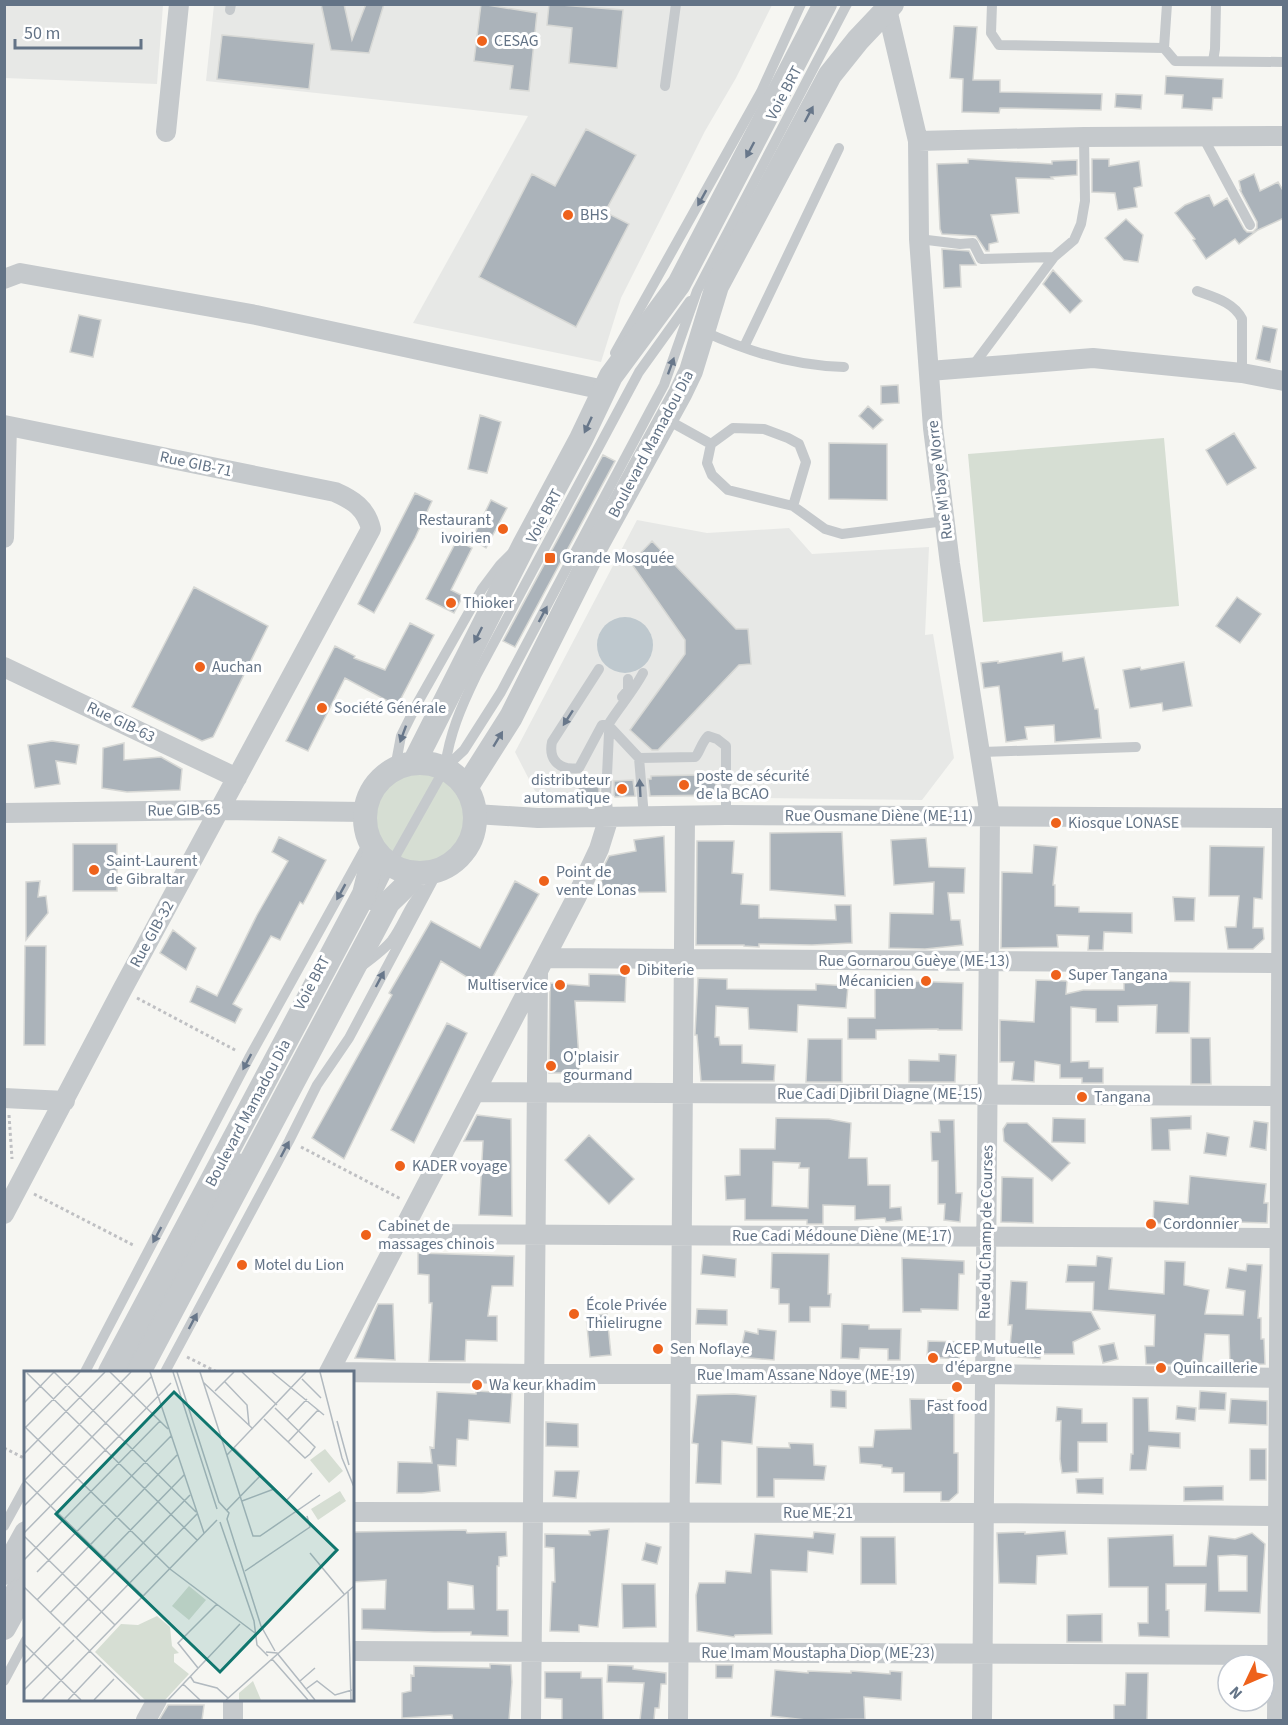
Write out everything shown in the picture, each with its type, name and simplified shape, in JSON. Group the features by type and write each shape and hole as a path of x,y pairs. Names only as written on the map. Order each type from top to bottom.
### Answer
{"street":[{"path":"166,132 179,4"},
{"path":"405,765 581,439 607,383 680,284 825,4"},
{"name":"Rue M'baye Worre","path":"889,6 918,141 919,239 933,428 990,816"},
{"name":"Boulevard Mamadou Dia","path":"466,788 511,717 658,416 691,371 717,285 830,75 889,6"},
{"path":"918,141 1284,136"},
{"path":"4,279 20,273 256,315 607,383"},
{"path":"929,371 1093,358 1242,373 1284,381"},
{"path":"4,538 6,425"},
{"name":"Rue GIB-71","path":"6,425 335,492 364,510 371,529"},
{"name":"Rue GIB-32","path":"4,1214 12,1188 65,1101 122,990 371,529"},
{"name":"Rue GIB-63","path":"4,667 237,778"},
{"path":"430,763 444,768 457,777 472,800 475,814 471,837 459,857 405,864 366,831 364,812 368,798 374,786 384,776 405,765 430,763"},
{"name":"Rue GIB-65","path":"4,813 220,810 364,812"},
{"name":"Rue Ousmane Diène (ME-11)","path":"475,814 538,818 726,815 1283,818"},
{"name":"Rue du Champ de Courses","path":"982,1720 990,816"},
{"path":"678,1720 685,817"},
{"path":"330,1371 542,966 595,857 609,818"},
{"path":"1278,1720 1281,1655 1283,818"},
{"name":"Boulevard Mamadou Dia","path":"139,1371 336,973 364,894 405,864"},
{"name":"Boulevard Mamadou Dia","path":"111,1371 336,973 388,903 405,864"},
{"name":"Rue Gornarou Guèye (ME-13)","path":"542,966 684,959 1282,963"},
{"path":"531,1720 537,1092 542,966"},
{"name":"Rue Cadi Djibril Diagne (ME-15)","path":"476,1092 1282,1096"},
{"path":"6,1099 65,1101"},
{"name":"Rue Cadi Médoune Diène (ME-17)","path":"401,1234 1282,1238"},
{"name":"Rue Imam Assane Ndoye (ME-19)","path":"354,1372 680,1375 985,1374 1281,1378"},
{"name":"Rue ME-21","path":"354,1512 1281,1516"},
{"path":"4,1573 24,1537"},
{"path":"4,1628 24,1592"},
{"name":"Rue Imam Moustapha Diop (ME-23)","path":"354,1651 1281,1655"},
{"path":"146,1720 156,1701"},
{"path":"233,1701 233,1720"}],"lane":[{"path":"666,86 676,4"},
{"path":"607,383 611,361 761,92 801,4"},
{"name":"Voie BRT","path":"444,768 464,750 501,692 658,416 664,385 698,291 847,4"},
{"path":"992,4 991,33 999,45 1164,48"},
{"path":"1167,4 1164,48 1174,61 1284,62"},
{"path":"1213,61 1216,4"},
{"path":"972,367 1054,257 1074,240 1082,224 1085,201 1084,137"},
{"path":"1203,137 1250,225"},
{"path":"744,346 839,148"},
{"path":"919,239 960,244 973,243 981,259 1054,257"},
{"name":"Voie BRT","path":"314,1012 405,864 444,768 448,743 459,711 541,553 639,372 698,291"},
{"path":"1197,291 1225,302 1240,314 1242,319 1242,373"},
{"path":"703,330 786,359 826,367 844,367"},
{"path":"658,416 711,444"},
{"path":"793,506 807,462 799,444 764,429 733,428 711,444 707,463 712,475 728,490 793,506 825,529 842,534 945,521"},
{"path":"600,669 552,742 550,752 563,767 579,768 608,728 619,707 632,693 643,673"},
{"path":"609,818 606,796 608,728 615,704 628,690 628,679"},
{"path":"608,728 634,762 639,760 696,762 702,758 705,746 709,742 715,743 721,749 726,761 726,815"},
{"path":"982,752 1136,747"},
{"path":"639,760 644,817"},
{"path":"86,1371 249,1058 330,912 405,864"},
{"path":"166,1371 290,1141 317,1086 349,1038 405,864"},
{"path":"330,912 327,923 336,973"},
{"path":"126,1371 242,1149"},
{"path":"4,1526 24,1490"},
{"path":"4,1601 24,1565"},
{"path":"4,1681 24,1645"}],"path":[{"path":"122,990 249,1058"},
{"path":"6,1099 13,1171 12,1188 147,1252"},
{"path":"290,1141 416,1207"},
{"path":"176,1352 215,1371"},
{"path":"4,1448 24,1458"}],"shaded area":[{"path":"5,4 163,5 157,84 5,78"},
{"path":"214,5 772,5 736,78 705,131 621,298 601,362 413,323 528,116 206,81"},
{"path":"1164,438 1179,606 983,622 968,454"},
{"path":"637,520 707,533 789,528 812,554 929,547 925,635 933,634 954,758 922,800 598,796 553,799 535,791 515,752"},
{"path":"625,617 636,619 645,625 651,634 653,645 651,656 645,665 636,671 625,673 614,671 605,665 599,656 597,645 599,634 605,625 614,619"},
{"path":"419,770 438,774 454,784 464,800 468,819 464,838 454,854 438,864 419,868 400,864 384,854 374,838 370,819 374,800 384,784 400,774"}],"building":[{"path":"321,4 344,4 352,40 366,4 384,4 369,53 331,50"},
{"path":"481,4 537,13 529,91 510,89 513,66 474,61"},
{"path":"549,4 623,10 617,68 569,63 572,28 547,25"},
{"path":"954,26 977,27 973,80 1000,80 1000,92 1102,94 1101,110 1000,108 999,113 962,112 963,79 950,78"},
{"path":"222,35 314,44 309,89 217,79"},
{"path":"1166,76 1223,79 1222,98 1213,98 1212,110 1182,108 1183,95 1165,94"},
{"path":"1116,94 1142,95 1141,109 1115,107"},
{"path":"586,129 636,155 605,212 629,224 576,327 479,277 532,174 555,186"},
{"path":"968,159 1052,164 1052,161 1077,160 1077,175 1051,177 1053,179 1016,178 1019,213 991,215 998,242 989,244 989,251 986,251 976,236 942,234 940,229 937,164 968,163"},
{"path":"1092,159 1109,159 1109,166 1139,161 1142,186 1134,188 1137,207 1118,210 1115,193 1092,192"},
{"path":"1254,174 1260,191 1278,182 1284,192 1284,218 1258,230 1239,244 1235,239 1206,259 1193,240 1195,239 1175,213 1185,205 1209,195 1214,206 1227,198 1244,229 1247,232 1253,232 1257,228 1257,222 1240,190 1239,181"},
{"path":"1126,219 1143,235 1138,262 1124,260 1105,238"},
{"path":"942,249 969,251 976,265 960,265 961,287 944,288"},
{"path":"1053,270 1082,301 1070,313 1043,284"},
{"path":"79,315 101,320 93,357 70,352"},
{"path":"1263,326 1277,329 1270,362 1256,359"},
{"path":"898,385 899,403 881,404 881,386"},
{"path":"868,406 883,420 873,429 859,416"},
{"path":"480,415 501,422 487,473 468,469"},
{"path":"1234,433 1256,468 1227,485 1206,450"},
{"path":"829,443 887,444 887,500 829,499"},
{"path":"603,455 615,461 515,647 503,641"},
{"path":"415,493 432,501 415,538 374,613 358,604"},
{"path":"491,500 507,508 486,548 472,539"},
{"path":"457,540 472,548 451,590 463,596 454,613 426,599"},
{"path":"652,541 736,629 748,629 751,664 739,665 658,750 652,750 630,730 685,654 685,640 631,563"},
{"name":"Auchan","path":"194,587 268,626 213,737 202,741 132,707"},
{"path":"1237,597 1261,614 1240,643 1216,626"},
{"path":"410,623 434,635 397,706 345,678 308,751 286,741 335,646 355,656 354,658 385,670"},
{"path":"1062,652 1063,661 1084,657 1095,709 1098,709 1101,738 1055,742 1054,725 1025,727 1027,739 1006,742 999,686 984,688 981,663 998,661 998,663"},
{"path":"1184,662 1192,706 1163,711 1162,703 1130,708 1123,670 1140,667 1141,670"},
{"path":"52,741 79,745 76,764 56,761 60,784 35,788 28,745"},
{"path":"124,743 124,760 161,757 182,769 180,790 127,792 102,788 103,748"},
{"name":"poste de sécurité de la BCAO","path":"716,775 716,795 650,796 648,779 651,779 651,776"},
{"path":"594,778 594,782 599,781 599,796 579,797 578,779"},
{"name":"distributeur automatique","path":"633,780 635,796 615,797 614,781"},
{"path":"842,832 845,896 770,890 770,833"},
{"path":"664,836 666,892 602,893 601,872 609,856 636,851 634,840"},
{"path":"279,837 326,860 303,904 300,902 280,940 271,936 233,1004 242,1009 235,1023 190,1002 197,986 217,996 257,915 288,861 272,852"},
{"path":"926,838 929,867 965,868 964,893 948,893 951,920 960,920 963,945 925,949 889,948 890,913 933,914 934,882 894,885 891,840"},
{"path":"697,841 734,841 732,873 743,874 741,904 759,905 759,918 836,920 835,905 851,905 852,943 759,944 759,947 696,945"},
{"path":"73,844 117,844 117,891 73,891"},
{"path":"1034,845 1057,847 1053,885 1055,885 1055,906 1079,907 1079,912 1132,913 1132,933 1104,932 1103,950 1088,950 1089,936 1057,935 1058,947 1001,948 1002,872 1032,873"},
{"path":"1210,846 1264,847 1262,899 1254,898 1253,928 1263,928 1264,939 1253,949 1228,949 1225,927 1236,927 1239,896 1209,896"},
{"path":"40,881 38,897 46,896 48,913 26,940 26,882"},
{"path":"515,881 539,894 486,989 441,961 344,1159 312,1138 392,995 389,993 431,921 480,948"},
{"path":"1173,897 1195,898 1194,921 1175,921"},
{"path":"173,930 196,948 186,970 160,953"},
{"path":"25,946 46,946 45,1045 24,1045"},
{"path":"589,974 626,975 625,1002 575,1001 580,1073 549,1073 550,983 589,986"},
{"path":"698,978 727,979 727,989 816,990 816,984 848,986 846,1008 798,1005 797,1032 749,1029 748,1008 716,1006 715,1037 719,1037 720,1045 742,1045 742,1063 775,1065 774,1081 701,1081 697,1035 695,1035"},
{"path":"1036,980 1067,981 1066,994 1083,990 1124,990 1124,983 1190,982 1189,1033 1156,1033 1157,1005 1118,1006 1118,1022 1096,1022 1096,1009 1071,1007 1071,1062 1089,1061 1089,1068 1103,1068 1103,1083 1082,1083 1082,1078 1060,1078 1060,1065 1035,1061 1034,1082 1012,1080 1014,1062 1000,1062 1000,1020 1034,1022"},
{"path":"909,981 963,983 962,1030 876,1030 876,1039 848,1039 848,1018 875,1018 875,988 909,988"},
{"path":"447,1023 467,1033 414,1143 391,1130"},
{"path":"1191,1038 1210,1038 1211,1084 1191,1084"},
{"path":"808,1039 842,1039 842,1082 806,1082"},
{"path":"939,1054 956,1055 955,1082 909,1082 909,1060 939,1061"},
{"path":"477,1115 511,1119 512,1216 479,1215 483,1141 464,1141"},
{"path":"1191,1116 1191,1129 1169,1130 1170,1150 1152,1150 1151,1118"},
{"path":"776,1118 829,1119 851,1123 849,1158 867,1158 868,1185 890,1185 890,1208 901,1207 902,1220 886,1222 885,1218 855,1220 855,1206 823,1205 823,1224 807,1224 807,1220 745,1220 745,1199 726,1200 725,1176 740,1175 740,1149 775,1149","holes":["773,1162 800,1163 799,1168 809,1168 808,1208 772,1206"]},
{"path":"1053,1118 1085,1119 1085,1143 1052,1142"},
{"path":"939,1120 954,1120 956,1193 962,1193 960,1222 944,1220 945,1204 938,1204 938,1161 932,1161 931,1132 940,1132"},
{"path":"1254,1121 1268,1123 1266,1150 1250,1147"},
{"path":"1007,1123 1027,1123 1070,1163 1052,1181 1004,1141 1003,1129"},
{"path":"1207,1133 1229,1137 1226,1156 1204,1153"},
{"path":"589,1135 634,1179 609,1204 565,1160"},
{"path":"1190,1176 1266,1184 1264,1203 1268,1203 1267,1223 1203,1221 1203,1226 1153,1223 1154,1201 1188,1204"},
{"path":"1002,1177 1033,1178 1033,1223 1001,1222"},
{"path":"418,1253 514,1256 513,1286 492,1286 488,1316 497,1316 497,1341 466,1340 465,1361 429,1361 432,1303 429,1303 429,1275 418,1274"},
{"path":"772,1253 829,1254 830,1307 810,1307 810,1322 789,1322 789,1304 779,1304 779,1289 771,1288"},
{"path":"703,1255 736,1259 735,1277 701,1274"},
{"path":"1097,1256 1112,1258 1109,1289 1164,1294 1165,1261 1185,1262 1184,1285 1209,1290 1205,1314 1243,1315 1245,1291 1226,1288 1229,1268 1246,1271 1247,1264 1262,1265 1258,1318 1261,1318 1261,1339 1264,1339 1265,1364 1230,1365 1229,1335 1205,1334 1202,1365 1146,1364 1145,1346 1154,1346 1155,1315 1093,1310 1094,1282 1066,1282 1068,1265 1096,1266"},
{"path":"902,1258 964,1261 964,1274 959,1274 958,1310 921,1309 921,1312 903,1312"},
{"path":"1011,1281 1027,1282 1026,1309 1091,1312 1100,1329 1073,1342 1074,1354 1041,1354 1040,1359 1009,1356 1012,1325 1008,1325"},
{"path":"378,1304 393,1304 395,1360 355,1358"},
{"path":"697,1309 727,1310 727,1325 696,1324"},
{"path":"607,1314 611,1355 590,1357 586,1316"},
{"path":"842,1324 869,1325 869,1329 901,1329 900,1360 888,1360 888,1349 860,1348 859,1359 841,1358"},
{"path":"758,1329 776,1331 774,1360 739,1357 745,1331 758,1334"},
{"path":"928,1341 959,1342 959,1359 927,1357"},
{"path":"1114,1343 1118,1359 1103,1363 1099,1346"},
{"path":"831,1390 846,1391 846,1408 831,1407"},
{"path":"476,1391 512,1393 510,1423 469,1420 468,1440 457,1439 456,1466 438,1465 440,1491 397,1493 398,1462 432,1463 430,1447 434,1448 437,1392 476,1394"},
{"path":"1200,1391 1226,1393 1225,1410 1199,1409"},
{"path":"697,1395 756,1396 752,1444 722,1441 721,1484 696,1483 698,1444 692,1443"},
{"path":"1133,1398 1148,1398 1149,1431 1180,1433 1180,1448 1149,1446 1146,1470 1130,1470 1131,1454 1133,1454"},
{"path":"910,1399 954,1400 954,1453 958,1453 958,1493 949,1501 941,1501 941,1492 904,1492 904,1473 892,1473 892,1468 882,1467 882,1465 860,1463 859,1447 873,1447 875,1430 911,1429"},
{"path":"1231,1399 1267,1401 1267,1425 1229,1423"},
{"path":"1177,1406 1196,1408 1195,1421 1176,1419"},
{"path":"1057,1407 1082,1409 1082,1423 1107,1423 1107,1442 1078,1442 1078,1472 1062,1473 1061,1421 1056,1421"},
{"path":"546,1422 578,1424 578,1447 546,1446"},
{"path":"789,1443 813,1444 814,1465 826,1466 824,1480 774,1479 774,1497 757,1497 757,1447 790,1448"},
{"path":"1250,1449 1266,1449 1266,1480 1250,1480"},
{"path":"555,1471 579,1471 576,1498 553,1496"},
{"path":"1103,1478 1103,1494 1077,1493 1076,1479"},
{"path":"1223,1486 1223,1500 1184,1501 1184,1487"},
{"path":"609,1529 598,1627 579,1625 579,1632 550,1631 552,1582 555,1582 554,1548 545,1547 545,1534 590,1535 589,1531"},
{"path":"466,1530 467,1533 506,1532 507,1556 499,1557 499,1566 497,1566 497,1610 508,1610 508,1636 471,1635 471,1632 362,1629 362,1609 385,1609 386,1580 354,1582 354,1532","holes":["448,1582 473,1586 474,1609 448,1609"]},
{"path":"1065,1531 1067,1554 1037,1556 1036,1584 999,1583 997,1533 1025,1532 1025,1534"},
{"path":"814,1532 835,1534 833,1554 808,1551 807,1572 771,1570 772,1634 735,1635 734,1637 697,1631 696,1595 699,1583 725,1583 726,1571 751,1573 755,1534 813,1538"},
{"path":"1252,1533 1265,1544 1260,1613 1205,1611 1206,1584 1166,1584 1169,1637 1139,1636 1138,1623 1148,1623 1148,1587 1109,1587 1108,1538 1173,1535 1174,1566 1206,1566 1209,1536 1235,1539","holes":["1218,1556 1247,1556 1247,1591 1219,1591"]},
{"path":"861,1537 895,1537 896,1584 861,1584"},
{"path":"646,1543 661,1547 657,1564 642,1560"},
{"path":"622,1584 655,1584 656,1627 623,1628"},
{"path":"1102,1614 1102,1642 1067,1642 1067,1615"},
{"path":"490,1664 511,1665 509,1720 453,1720 452,1715 402,1718 402,1693 411,1691 411,1675 414,1676 414,1666 490,1668"},
{"path":"608,1665 633,1666 633,1669 666,1673 666,1684 661,1684 659,1708 655,1708 654,1720 640,1720 644,1683 607,1682"},
{"path":"716,1665 733,1665 732,1678 716,1678"},
{"path":"775,1670 808,1673 808,1671 890,1674 890,1671 902,1672 901,1700 864,1697 865,1719 806,1720 771,1716"},
{"path":"545,1672 581,1672 581,1678 602,1678 603,1720 562,1720 562,1699 545,1698"},
{"path":"1126,1673 1148,1673 1147,1720 1114,1720 1114,1705 1125,1705"},
{"path":"168,1705 204,1705 202,1720 159,1720"}],"place":[{"name":"CESAG","path":"482,41"},
{"name":"BHS","path":"568,215"},
{"name":"Restaurant ivoirien","path":"503,529"},
{"name":"Grande Mosquée","path":"550,558"},
{"name":"Thioker","path":"451,603"},
{"name":"Auchan","path":"200,667"},
{"name":"Société Générale","path":"322,708"},
{"name":"poste de sécurité de la BCAO","path":"684,785"},
{"name":"distributeur automatique","path":"622,789"},
{"name":"Kiosque LONASE","path":"1056,823"},
{"name":"Saint-Laurent de Gibraltar","path":"94,870"},
{"name":"Point de vente Lonas","path":"544,881"},
{"name":"Dibiterie","path":"625,970"},
{"name":"Super Tangana","path":"1056,975"},
{"name":"Mécanicien","path":"926,981"},
{"name":"Multiservice","path":"560,985"},
{"name":"O'plaisir gourmand","path":"551,1066"},
{"name":"Tangana","path":"1082,1097"},
{"name":"KADER voyage","path":"400,1166"},
{"name":"Cordonnier","path":"1151,1224"},
{"name":"Cabinet de massages chinois","path":"366,1235"},
{"name":"Motel du Lion","path":"242,1265"},
{"name":"École Privée Thielirugne","path":"574,1314"},
{"name":"Sen Noflaye","path":"658,1349"},
{"name":"ACEP Mutuelle d'épargne","path":"933,1358"},
{"name":"Quincaillerie","path":"1161,1368"},
{"name":"Wa keur khadim","path":"477,1385"},
{"name":"Fast food","path":"957,1387"}]}
